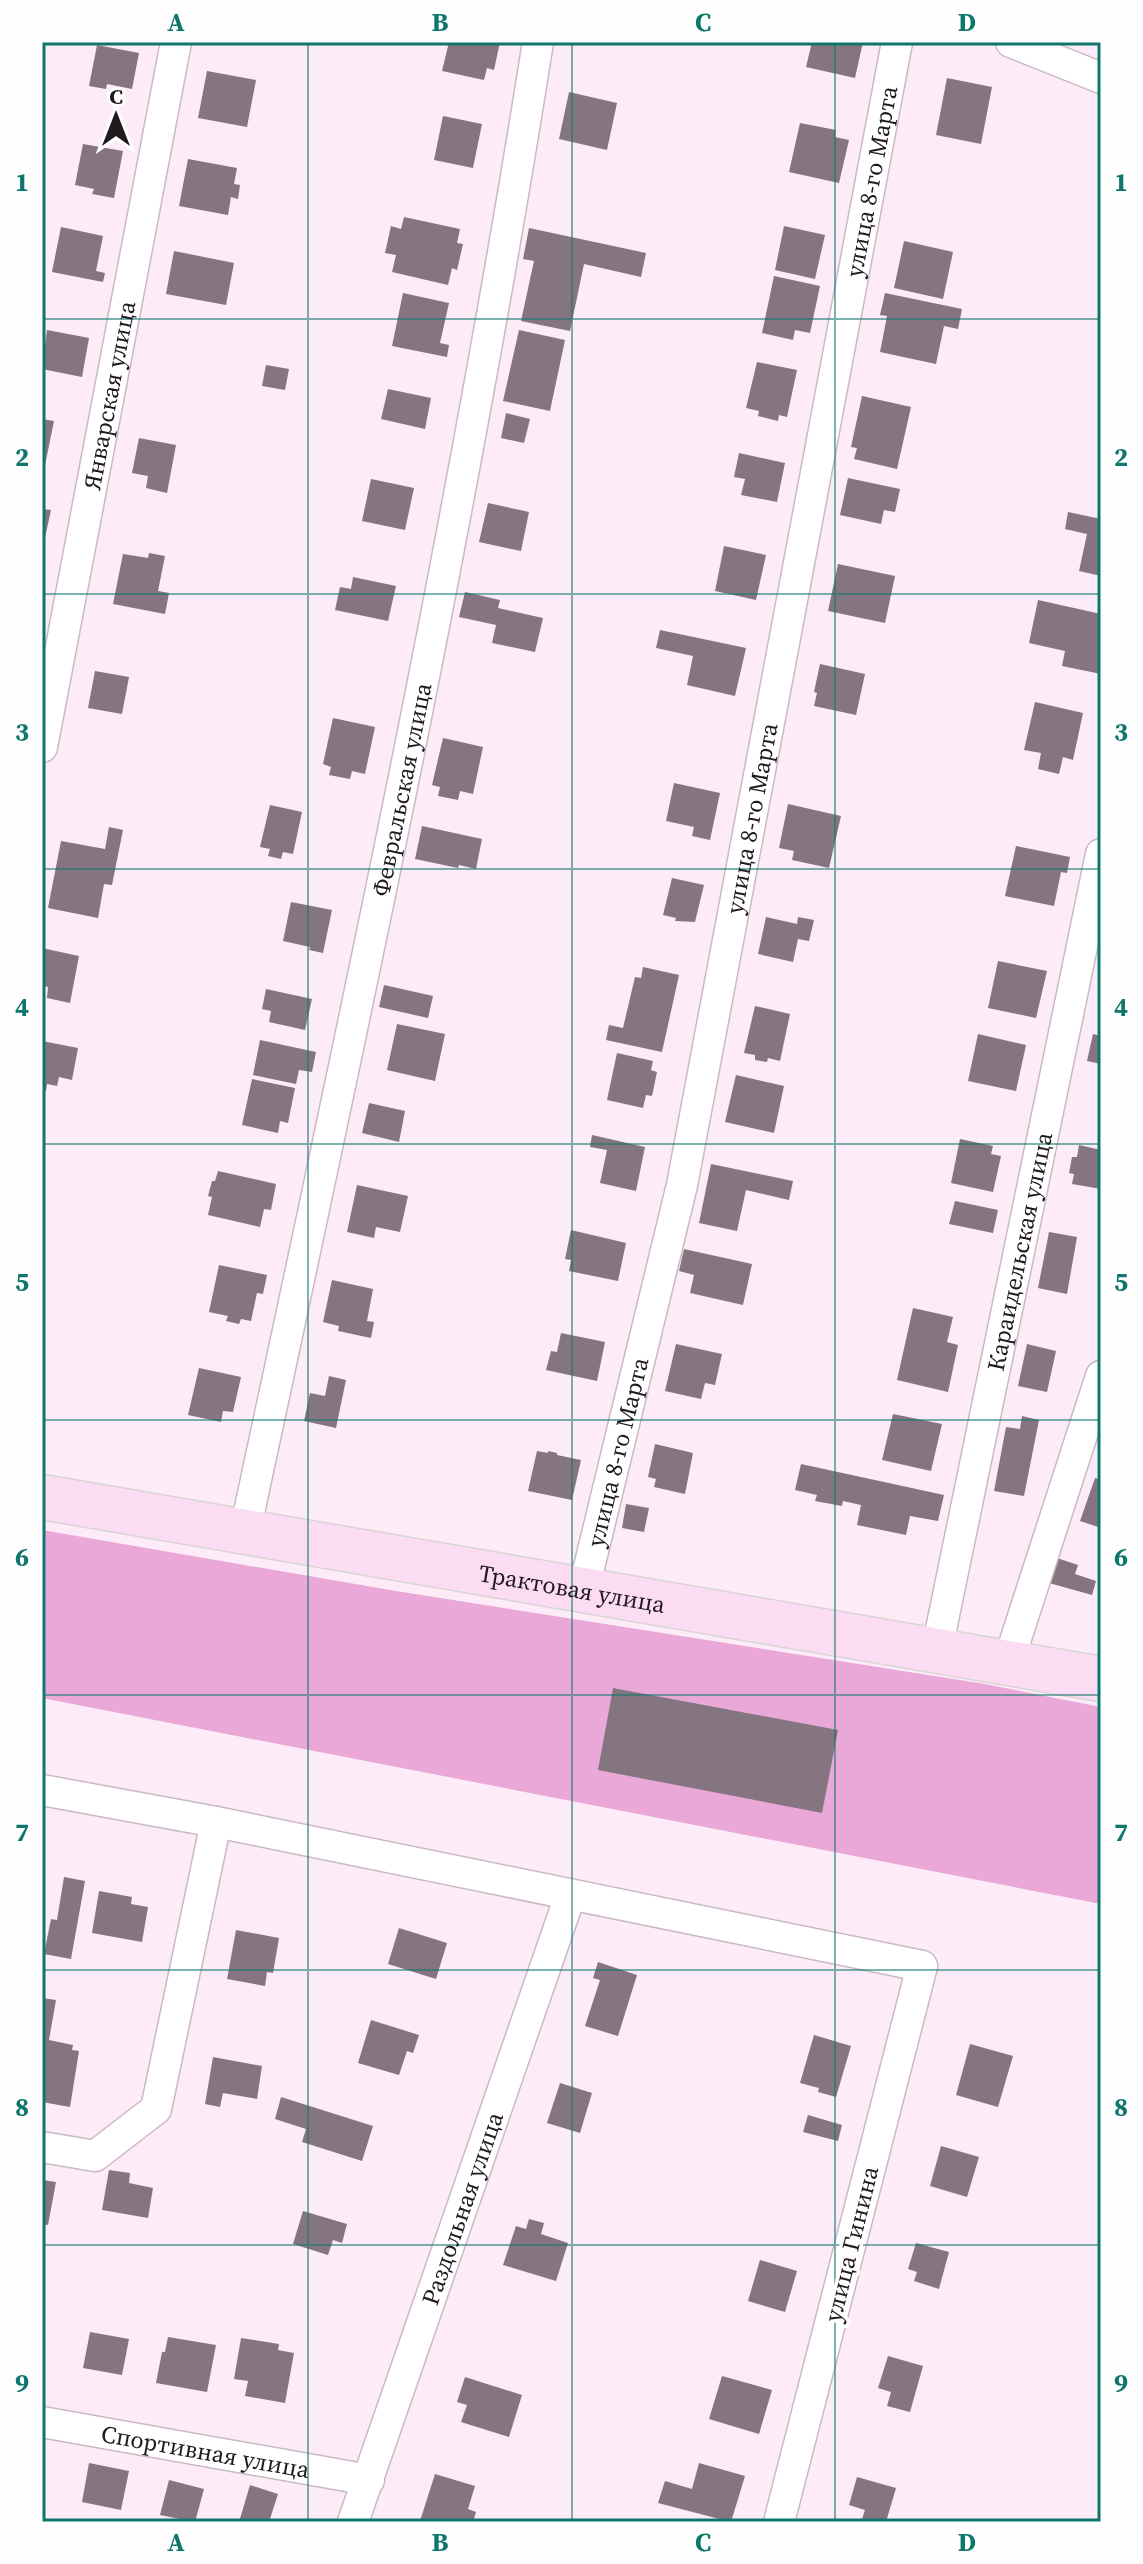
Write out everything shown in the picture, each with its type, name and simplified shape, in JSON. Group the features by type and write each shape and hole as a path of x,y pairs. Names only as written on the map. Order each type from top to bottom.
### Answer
{"main road":[{"name":"Трактовая улица","path":"42,1497 1101,1679"}],"street":[{"name":"Январская улица","path":"42,747 176,42"},
{"name":"Февральская улица","path":"245,1531 367,960 506,243 538,42"},
{"name":"улица 8-го Марта","path":"583,1592 682,1185 897,42"},
{"path":"1011,42 1101,78"},
{"name":"Караидельская улица","path":"937,1649 1101,854"},
{"path":"1008,1663 1101,1376"},
{"path":"42,1790 216,1822 570,1896"},
{"path":"42,2147 95,2156 156,2109 216,1822"},
{"name":"улица Гинина","path":"570,1896 922,1966 779,2522"},
{"name":"Раздольная улица","path":"353,2522 570,1896"},
{"name":"Спортивная улица","path":"42,2422 369,2480"}],"shaded area":[{"path":"42,1530 396,1591 985,1684 1101,1707 1101,1904 42,1698"}],"building":[{"path":"449,42 500,42 494,70 487,68 484,80 442,71"},
{"path":"812,42 863,42 855,78 806,67"},
{"path":"97,45 139,53 132,89 107,84 106,89 89,86"},
{"path":"207,71 256,80 247,127 198,118"},
{"path":"947,78 992,87 981,144 936,135"},
{"path":"569,92 617,103 607,150 559,139"},
{"path":"443,116 482,124 473,168 434,160"},
{"path":"800,123 836,130 835,137 849,140 839,183 789,172"},
{"path":"83,144 123,151 114,198 92,194 94,189 75,185"},
{"path":"188,159 237,168 234,184 240,185 238,199 231,197 228,215 179,206"},
{"path":"404,217 460,229 457,243 463,244 457,270 452,268 448,285 392,272 396,255 385,253 391,226 401,229"},
{"path":"784,226 825,235 815,279 775,270"},
{"path":"61,227 103,236 96,271 105,273 103,282 52,272"},
{"path":"529,228 646,253 641,277 584,264 570,331 521,321 534,261 523,259"},
{"path":"904,241 953,252 943,299 894,288"},
{"path":"174,251 234,263 226,305 166,294"},
{"path":"774,276 820,286 810,333 795,330 793,340 762,333"},
{"path":"403,293 449,303 440,343 449,345 447,357 392,346"},
{"path":"885,293 962,309 958,329 944,326 936,364 880,352 887,316 880,315"},
{"path":"47,330 89,338 82,377 42,369"},
{"path":"519,330 565,340 550,411 503,401"},
{"path":"757,362 797,370 787,417 779,415 778,421 758,416 759,411 746,408"},
{"path":"266,365 289,369 285,390 262,386"},
{"path":"388,389 431,398 425,429 381,419"},
{"path":"862,396 911,407 897,469 854,459 857,448 851,447"},
{"path":"506,413 530,419 524,443 501,438"},
{"path":"42,419 54,421 43,475 42,475"},
{"path":"139,438 176,445 167,493 146,488 148,476 132,473"},
{"path":"739,453 785,463 777,502 741,495 745,479 734,477"},
{"path":"848,478 900,489 895,512 884,510 881,524 840,515"},
{"path":"371,479 414,488 405,530 362,521"},
{"path":"488,503 529,512 521,551 479,542"},
{"path":"42,509 51,510 43,547 42,547"},
{"path":"1068,512 1101,519 1101,576 1079,571 1087,534 1065,529"},
{"path":"724,546 766,555 756,600 715,591"},
{"path":"149,553 165,556 158,591 169,593 165,614 113,604 123,554 148,558"},
{"path":"838,564 895,576 885,623 828,611"},
{"path":"353,577 396,586 388,621 335,610 340,587 351,589"},
{"path":"465,592 500,600 498,608 543,618 535,652 492,643 496,625 459,617"},
{"path":"1038,600 1101,614 1101,674 1062,666 1065,651 1029,643"},
{"path":"660,630 746,648 735,696 687,685 693,656 656,648"},
{"path":"820,664 865,674 856,715 814,706"},
{"path":"95,671 129,677 122,714 88,708"},
{"path":"1035,702 1083,713 1073,760 1063,757 1059,774 1038,769 1041,753 1024,750"},
{"path":"333,718 375,727 365,774 352,771 350,779 329,775 331,767 323,764"},
{"path":"443,738 483,747 473,794 460,791 458,800 438,796 440,787 432,785"},
{"path":"674,783 720,793 710,840 692,836 694,827 666,821"},
{"path":"788,804 841,816 829,868 792,860 794,851 779,848"},
{"path":"270,805 302,812 293,854 283,852 281,859 268,856 270,849 260,847"},
{"path":"422,826 482,839 476,869 415,859"},
{"path":"109,827 123,830 112,885 104,884 98,918 48,908 61,841 105,849"},
{"path":"1016,846 1070,857 1067,873 1061,872 1054,906 1005,896"},
{"path":"672,878 704,885 695,922 675,921 676,918 663,915"},
{"path":"291,902 332,910 323,953 283,941"},
{"path":"766,917 797,924 798,917 814,920 809,941 798,939 793,962 758,954"},
{"path":"42,948 79,956 70,1003 47,998 48,987 42,986"},
{"path":"998,961 1047,971 1036,1018 988,1008"},
{"path":"643,967 679,975 662,1052 606,1040 609,1025 623,1028 635,977 641,978"},
{"path":"384,985 433,996 428,1018 379,1007"},
{"path":"266,989 312,999 305,1030 269,1022 271,1011 262,1009"},
{"path":"755,1006 790,1014 780,1061 768,1058 767,1062 755,1060 755,1055 744,1053"},
{"path":"397,1024 445,1034 435,1081 387,1070"},
{"path":"978,1034 1026,1045 1016,1091 968,1081"},
{"path":"1093,1034 1101,1036 1101,1064 1087,1061"},
{"path":"260,1040 316,1052 312,1072 299,1070 296,1084 253,1075"},
{"path":"42,1041 78,1048 72,1080 59,1077 57,1086 47,1084 46,1091 42,1090"},
{"path":"617,1053 653,1061 651,1070 657,1072 652,1096 646,1095 643,1108 607,1100"},
{"path":"736,1075 784,1086 774,1133 725,1122"},
{"path":"252,1079 295,1088 288,1123 280,1121 278,1133 242,1125"},
{"path":"369,1103 405,1111 399,1142 362,1133"},
{"path":"592,1135 645,1147 636,1191 600,1183 607,1150 590,1147"},
{"path":"960,1139 993,1146 991,1154 1001,1156 993,1192 951,1183"},
{"path":"1079,1145 1101,1150 1101,1189 1072,1184 1074,1174 1069,1173 1072,1157 1077,1157"},
{"path":"711,1164 793,1181 789,1200 746,1190 737,1231 699,1223"},
{"path":"218,1171 276,1184 271,1210 264,1209 260,1227 208,1215 212,1197 208,1196"},
{"path":"357,1185 408,1196 400,1232 376,1227 374,1238 347,1232"},
{"path":"955,1201 998,1210 993,1233 949,1224"},
{"path":"571,1230 626,1243 618,1281 569,1271 571,1260 565,1259"},
{"path":"1049,1232 1077,1237 1067,1294 1038,1288"},
{"path":"684,1249 752,1264 743,1305 690,1293 694,1275 679,1271"},
{"path":"219,1265 267,1275 263,1294 257,1293 251,1321 241,1319 239,1324 226,1321 228,1316 209,1312"},
{"path":"332,1280 373,1289 367,1321 374,1322 371,1338 338,1331 339,1326 323,1322"},
{"path":"913,1308 953,1317 947,1342 958,1345 948,1392 897,1380"},
{"path":"561,1333 605,1342 597,1381 546,1370 551,1351 557,1352"},
{"path":"676,1344 722,1354 715,1385 705,1383 701,1399 665,1391"},
{"path":"1027,1344 1056,1351 1047,1392 1018,1386"},
{"path":"199,1368 241,1377 233,1412 223,1411 221,1422 188,1415"},
{"path":"329,1376 346,1380 336,1428 304,1421 310,1393 325,1396"},
{"path":"893,1414 942,1424 931,1471 882,1460"},
{"path":"1022,1416 1039,1420 1024,1496 994,1491 1006,1427 1020,1429"},
{"path":"655,1444 693,1453 685,1494 654,1487 656,1479 648,1477"},
{"path":"537,1451 581,1460 572,1500 528,1491"},
{"path":"801,1464 944,1495 938,1521 910,1516 906,1535 857,1525 861,1505 843,1501 842,1506 815,1501 817,1495 795,1490"},
{"path":"1095,1478 1101,1480 1101,1528 1080,1521"},
{"path":"626,1504 649,1508 644,1532 622,1528"},
{"path":"1057,1558 1078,1565 1075,1574 1096,1581 1092,1595 1049,1583"},
{"path":"613,1688 838,1730 822,1813 598,1770"},
{"path":"64,1877 85,1881 71,1959 44,1954 51,1919 57,1920"},
{"path":"99,1891 132,1897 131,1904 148,1907 142,1942 92,1933"},
{"path":"399,1928 447,1943 436,1979 388,1964"},
{"path":"236,1930 279,1938 273,1973 267,1972 265,1986 227,1979"},
{"path":"598,1962 637,1975 618,2036 585,2026 600,1980 593,1978"},
{"path":"42,1998 56,2000 49,2040 73,2045 72,2050 79,2051 70,2107 42,2102"},
{"path":"371,2020 419,2035 413,2053 407,2051 399,2075 358,2063"},
{"path":"814,2035 851,2046 836,2097 800,2083"},
{"path":"970,2044 1013,2056 998,2107 956,2095"},
{"path":"213,2057 262,2066 257,2099 223,2093 220,2107 205,2104"},
{"path":"560,2083 592,2093 580,2133 547,2123"},
{"path":"281,2097 373,2126 362,2161 302,2142 306,2129 275,2119"},
{"path":"808,2115 842,2125 838,2141 803,2132"},
{"path":"941,2146 979,2157 967,2197 930,2186"},
{"path":"109,2170 130,2173 129,2183 153,2188 148,2218 102,2210"},
{"path":"42,2180 56,2182 48,2225 42,2224"},
{"path":"303,2211 347,2224 342,2243 333,2240 328,2255 293,2244"},
{"path":"529,2219 544,2223 541,2234 568,2243 556,2281 503,2265 516,2226 526,2229"},
{"path":"916,2243 949,2252 939,2289 914,2281 917,2272 908,2269"},
{"path":"760,2260 797,2271 785,2312 748,2301"},
{"path":"90,2332 129,2339 122,2375 83,2368"},
{"path":"168,2337 216,2345 207,2392 156,2383"},
{"path":"241,2338 279,2344 278,2350 294,2353 285,2403 245,2396 248,2381 234,2379"},
{"path":"888,2356 923,2366 910,2412 887,2406 891,2392 878,2388"},
{"path":"722,2376 772,2390 759,2434 709,2419"},
{"path":"465,2377 522,2395 509,2437 461,2422 467,2405 457,2402"},
{"path":"89,2463 129,2471 121,2510 82,2502"},
{"path":"699,2463 745,2476 731,2522 658,2503 665,2481 692,2489"},
{"path":"435,2474 475,2486 468,2509 476,2512 473,2522 420,2521"},
{"path":"857,2477 896,2488 886,2522 861,2522 865,2510 849,2505"},
{"path":"169,2480 204,2489 195,2522 160,2515"},
{"path":"250,2485 278,2494 269,2522 239,2522"}]}
